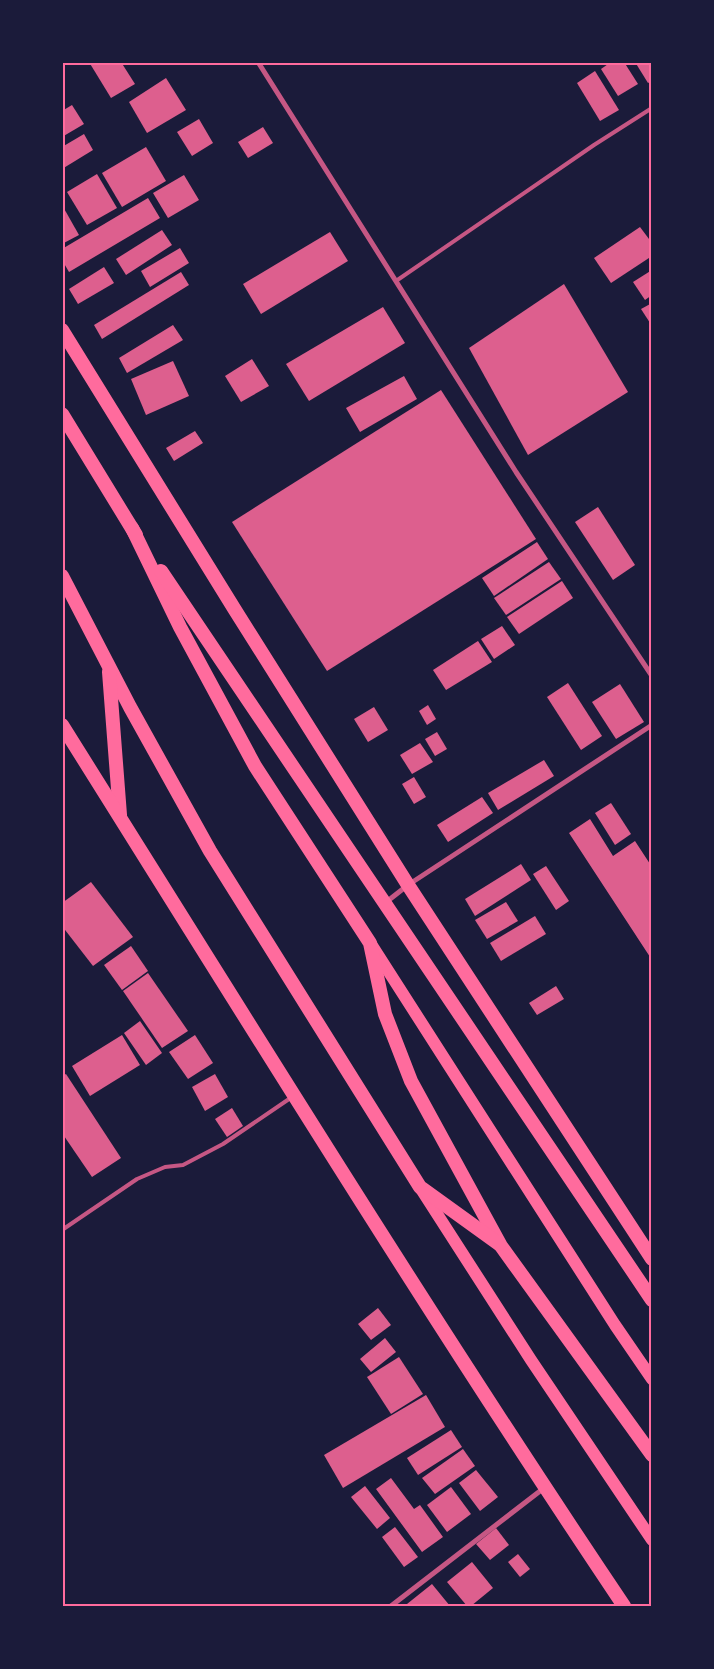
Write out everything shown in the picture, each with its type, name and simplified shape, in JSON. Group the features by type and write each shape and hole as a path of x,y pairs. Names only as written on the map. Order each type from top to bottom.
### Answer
{"highway":[{"path":"62,330 408,885 652,1259"},
{"path":"62,414 132,528 652,1300"},
{"path":"132,528 180,627 255,766 370,942 385,1014 411,1081 501,1246 652,1455"},
{"path":"62,576 130,708 210,851 420,1187 501,1246"},
{"path":"108,666 120,817"},
{"path":"62,725 294,1096 544,1487 624,1606"}],"main road":[{"path":"370,942 615,1325 652,1379"},
{"path":"420,1187 531,1360 652,1540"}],"street":[{"path":"258,62 516,472 652,676"},
{"path":"384,904 408,885 652,725"},
{"path":"391,1606 544,1487"}],"lane":[{"path":"396,281 586,150 652,108"},
{"path":"62,1230 137,1179 165,1167 182,1165 223,1144 294,1096"}],"building":[{"path":"89,62 121,62 135,84 111,98"},
{"path":"611,62 624,62 638,84 618,96 601,69"},
{"path":"635,62 652,62 652,81 648,83"},
{"path":"595,71 619,110 600,121 577,83"},
{"path":"166,78 186,110 147,133 129,102"},
{"path":"72,105 84,124 62,137 62,111"},
{"path":"199,119 213,143 192,156 177,132"},
{"path":"263,127 273,143 248,158 238,142"},
{"path":"84,134 93,150 62,169 62,147"},
{"path":"146,147 166,181 122,207 102,173"},
{"path":"97,174 117,208 87,225 67,192"},
{"path":"184,175 199,200 168,218 153,193"},
{"path":"148,198 160,218 69,272 62,260 62,249"},
{"path":"62,205 79,235 62,244"},
{"path":"640,227 652,243 652,256 611,283 594,258"},
{"path":"162,230 172,245 126,275 116,259"},
{"path":"330,232 348,261 261,314 243,284"},
{"path":"180,248 189,263 150,287 141,271"},
{"path":"104,267 114,283 78,304 69,289"},
{"path":"652,270 652,295 645,300 633,282"},
{"path":"181,272 189,285 102,339 94,325"},
{"path":"564,284 628,392 528,455 469,348"},
{"path":"652,303 652,326 641,309"},
{"path":"383,307 405,343 309,401 286,364"},
{"path":"173,325 183,340 127,373 119,358"},
{"path":"252,359 269,386 241,402 225,376"},
{"path":"173,361 189,396 146,415 131,379"},
{"path":"404,376 417,399 360,432 346,408"},
{"path":"441,390 536,539 327,671 232,522"},
{"path":"195,431 203,443 174,461 166,448"},
{"path":"598,507 635,565 613,580 575,522"},
{"path":"537,542 548,559 494,596 482,578"},
{"path":"549,562 561,579 506,615 494,598"},
{"path":"562,581 573,598 519,634 507,617"},
{"path":"502,626 515,645 494,659 481,639"},
{"path":"478,641 492,662 446,690 433,670"},
{"path":"568,683 602,736 581,750 547,697"},
{"path":"620,684 644,722 616,739 592,702"},
{"path":"428,705 436,719 427,725 419,711"},
{"path":"374,707 388,730 368,742 354,719"},
{"path":"437,732 447,749 435,756 425,739"},
{"path":"420,743 433,762 412,774 400,755"},
{"path":"544,760 554,776 498,810 488,793"},
{"path":"414,777 426,797 414,804 402,784"},
{"path":"482,797 493,813 448,842 437,825"},
{"path":"611,803 631,834 615,845 595,813"},
{"path":"590,819 613,856 635,841 652,867 652,960 569,833"},
{"path":"521,864 531,880 475,916 465,899"},
{"path":"546,866 569,901 556,910 533,874"},
{"path":"91,882 133,937 93,966 62,926 62,903"},
{"path":"506,902 518,921 487,939 475,920"},
{"path":"535,916 546,934 501,961 490,943"},
{"path":"131,946 148,971 122,990 104,965"},
{"path":"148,973 188,1031 162,1048 123,991"},
{"path":"556,986 564,999 537,1015 529,1003"},
{"path":"140,1021 162,1053 146,1065 124,1033"},
{"path":"122,1035 140,1065 90,1096 72,1066"},
{"path":"195,1035 213,1063 188,1079 169,1052"},
{"path":"66,1074 121,1158 92,1177 62,1133 62,1076"},
{"path":"215,1074 228,1097 205,1111 192,1087"},
{"path":"232,1108 243,1126 227,1137 215,1119"},
{"path":"378,1308 391,1325 371,1340 358,1324"},
{"path":"385,1338 396,1352 371,1372 360,1359"},
{"path":"399,1357 423,1394 391,1414 367,1377"},
{"path":"426,1395 445,1427 343,1488 324,1455"},
{"path":"451,1430 462,1447 418,1475 407,1458"},
{"path":"463,1449 475,1466 435,1494 422,1478"},
{"path":"476,1470 498,1497 480,1511 459,1483"},
{"path":"391,1478 414,1509 420,1505 443,1537 422,1552 376,1489"},
{"path":"365,1486 390,1518 377,1529 351,1497"},
{"path":"451,1487 471,1514 447,1532 427,1505"},
{"path":"395,1527 418,1557 404,1567 382,1537"},
{"path":"496,1528 509,1545 490,1560 476,1544"},
{"path":"518,1554 530,1569 520,1577 508,1562"},
{"path":"472,1562 493,1588 471,1606 467,1606 447,1582"},
{"path":"432,1584 450,1606 408,1606 407,1604"}]}
